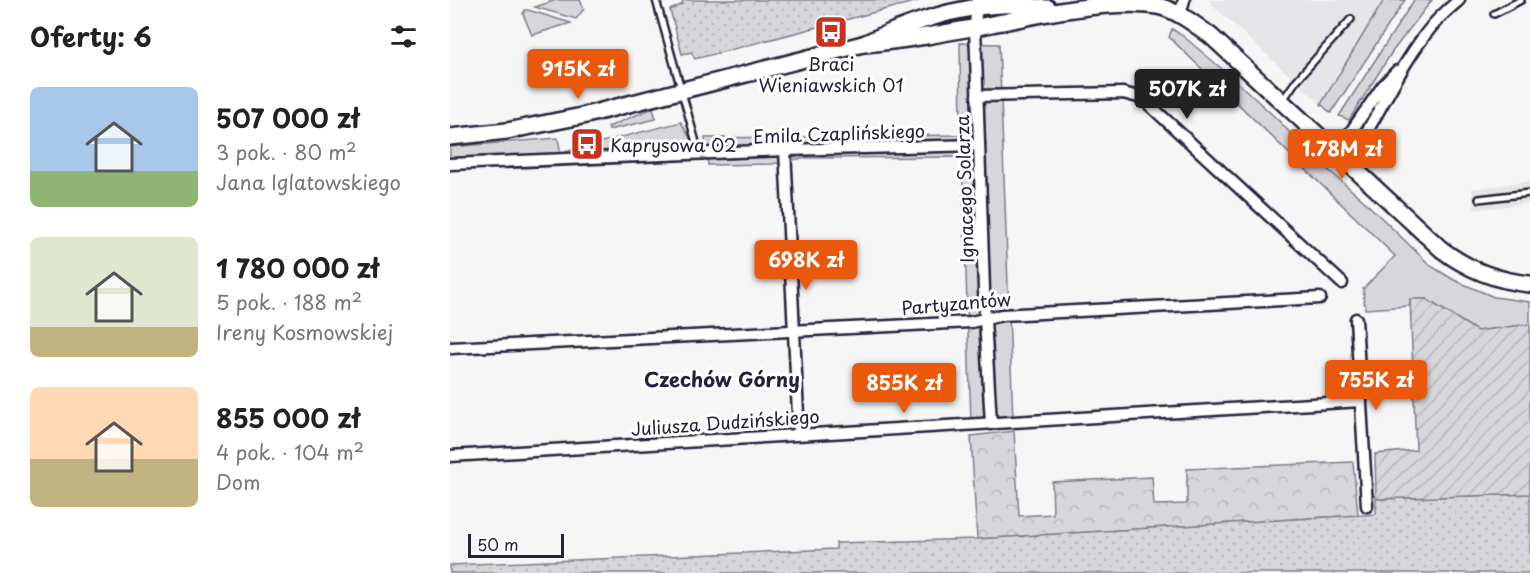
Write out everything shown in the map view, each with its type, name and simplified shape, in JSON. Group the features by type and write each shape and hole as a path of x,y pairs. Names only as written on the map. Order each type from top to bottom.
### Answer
{"street":[{"path":"1180,15 1184,0"},
{"path":"1342,158 1382,87 1413,53 1434,24 1459,0"},
{"path":"863,44 901,27 973,4 1158,6 1180,15 1212,38 1429,239 1451,256 1488,275 1530,284"},
{"name":"Ignacego Solarza","path":"973,4 991,424"},
{"path":"450,137 498,132 570,119 863,44 906,40 1074,5"},
{"path":"977,96 1123,93 1142,98 1342,283"},
{"name":"Emila Czaplińskiego","path":"450,164 785,150 979,145"},
{"path":"785,150 799,434"},
{"name":"Partyzantów","path":"450,348 971,322 1002,315 1320,298"},
{"path":"1356,319 1367,506"},
{"name":"Juliusza Dudzińskiego","path":"450,456 1361,401"}],"lane":[{"path":"656,0 699,155"},
{"path":"1494,14 1521,0"},
{"path":"1282,102 1296,81 1352,19"},
{"path":"1479,199 1530,193"}],"shaded area":[{"path":"1210,0 1384,0 1321,104 1214,7"},
{"path":"1530,181 1530,203 1474,210 1472,189"}],"green space":[{"path":"556,0 580,0 584,9 576,19 535,7"},
{"path":"682,0 918,1 695,59 691,52 682,54 670,10 683,4"},
{"path":"1384,0 1405,0 1331,113 1321,104"},
{"path":"1414,0 1432,0 1392,52 1349,120 1339,116"},
{"path":"525,10 571,23 532,35 523,14"},
{"path":"1172,29 1235,80 1307,151 1364,201 1431,266 1454,280 1494,297 1530,302 1530,324 1477,331 1426,299 1410,299 1410,306 1365,309 1363,289 1395,256 1169,37"},
{"path":"960,43 999,44 1013,419 971,421 962,157 803,158 772,164 708,165 705,138 961,135"},
{"path":"653,108 656,119 609,130 608,127"},
{"path":"681,122 692,142 693,149 566,154 566,151"},
{"path":"558,138 561,155 450,158 450,147"},
{"path":"1410,299 1426,299 1477,331 1530,324 1530,494 1376,499 1375,454 1416,450"},
{"path":"1014,431 1019,516 1053,514 1052,482 1152,477 1154,505 1187,504 1187,469 1353,462 1358,515 977,539 971,436"},
{"path":"1530,494 1530,573 450,573 450,565 836,549 836,543 977,539 1376,514 1376,499"}],"place":[{"name":"Braci Wieniawskich 01","path":"831,32"},
{"name":"Kaprysowa 02","path":"587,144"}],"district":[{"name":"Czechów Górny","path":"722,379"}]}
